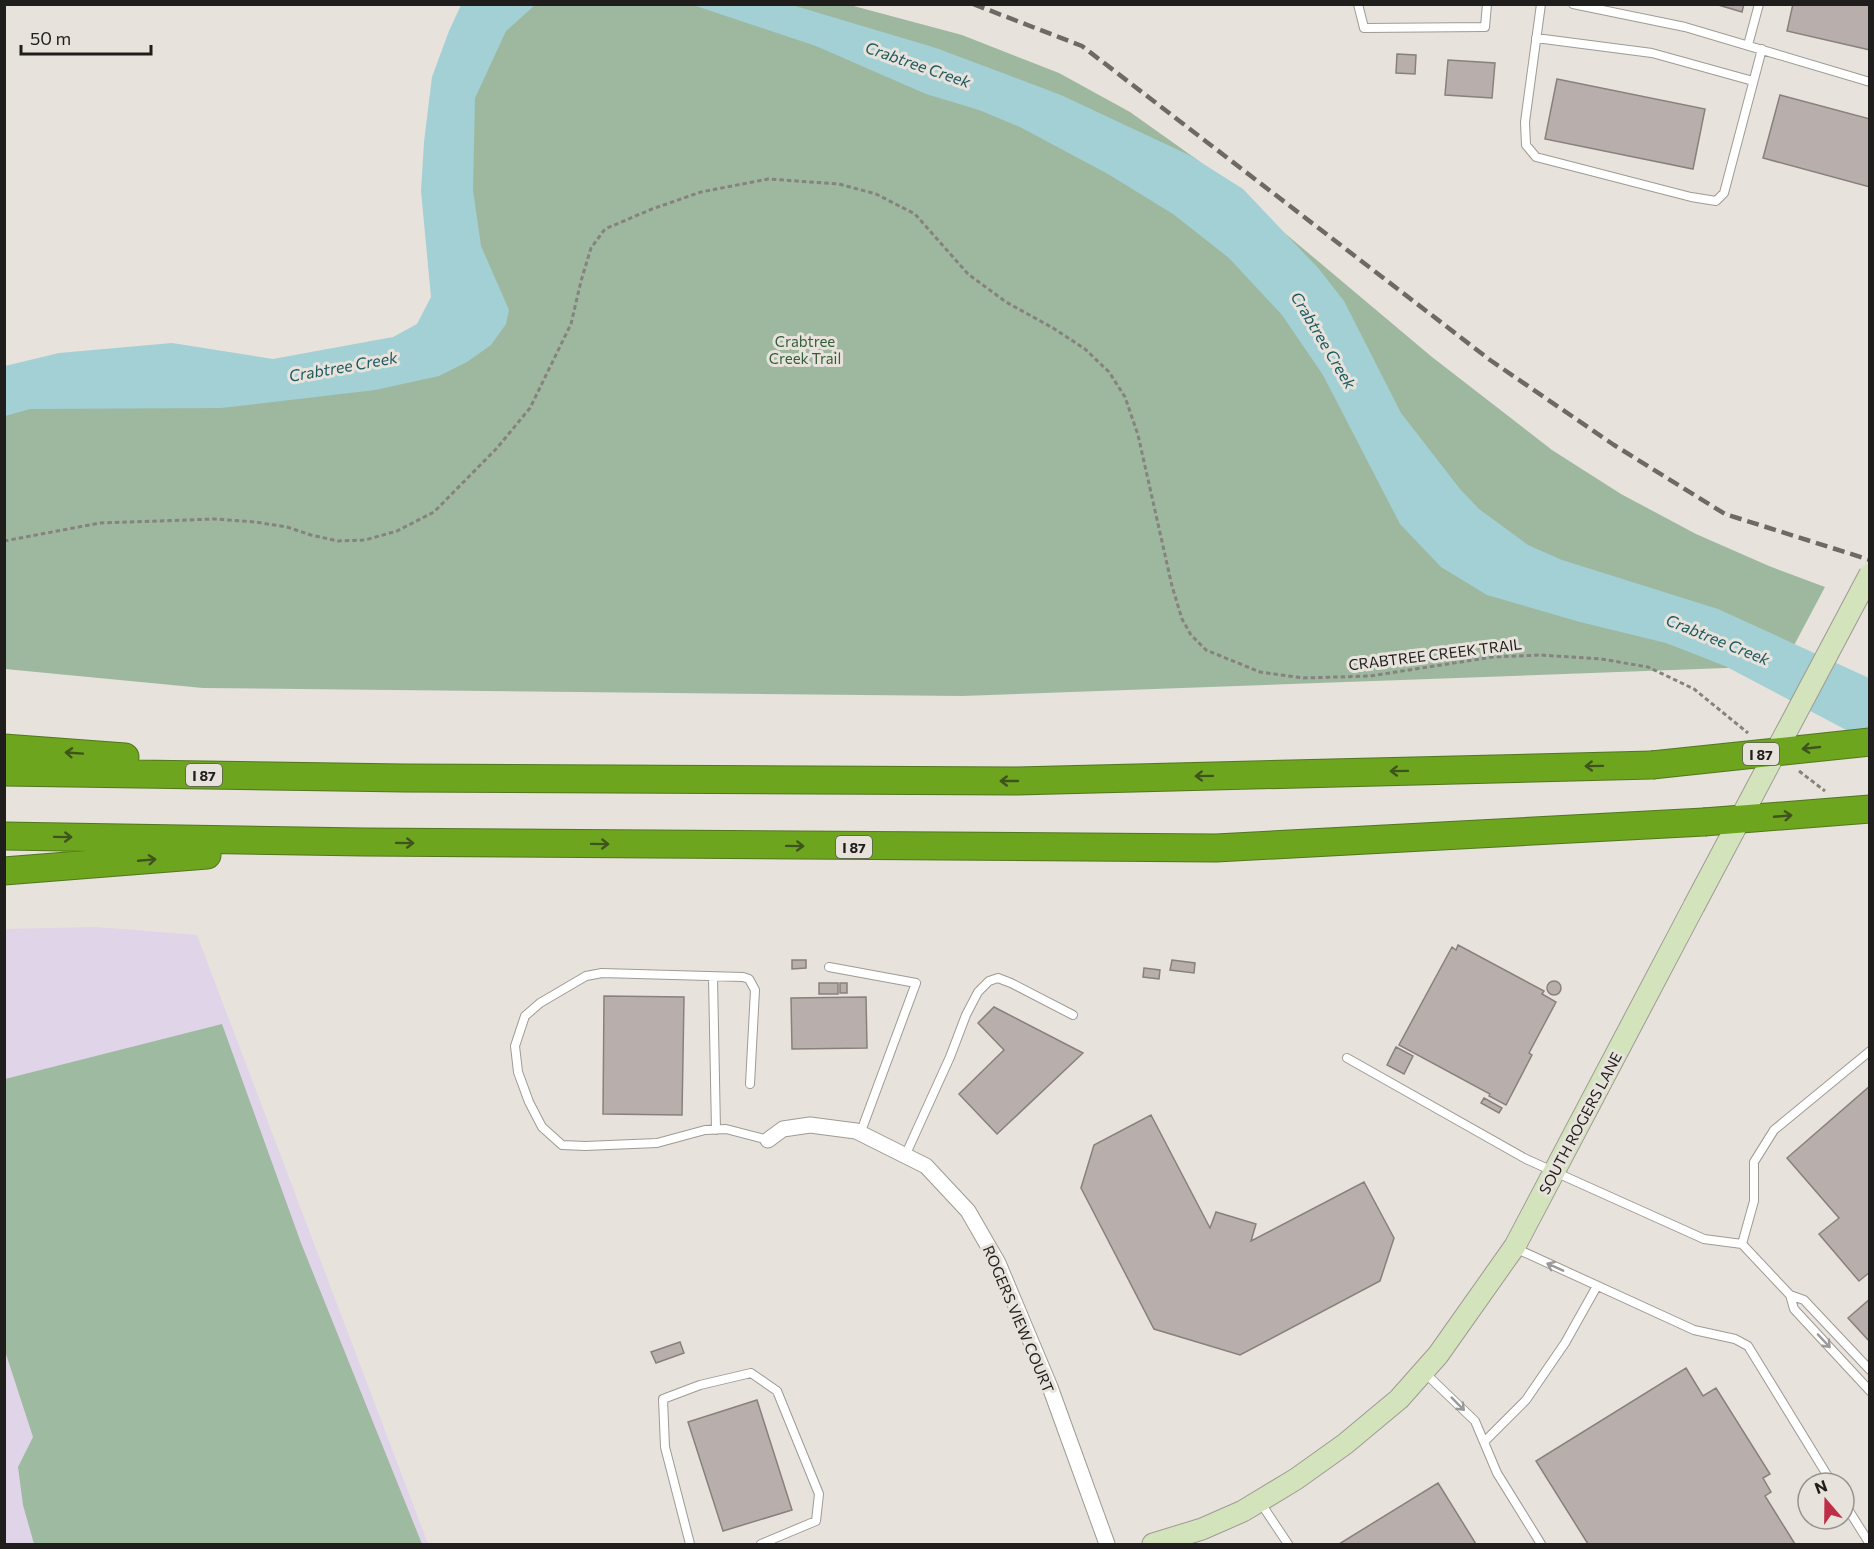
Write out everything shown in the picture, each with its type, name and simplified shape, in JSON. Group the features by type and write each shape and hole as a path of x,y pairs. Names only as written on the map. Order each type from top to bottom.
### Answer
{"highway":[{"name":"I 87","path":"4,772 404,778 1017,781 1652,765 1869,742"},
{"path":"4,748 404,778"},
{"name":"I 87","path":"4,836 363,842 1216,848 1704,822 1869,809"},
{"path":"4,871 363,842"}],"street":[{"name":"SOUTH ROGERS LANE","path":"1152,1545 1178,1541 1259,1501 1296,1479 1345,1444 1400,1399 1438,1355 1472,1309 1514,1247 1869,573"},
{"name":"ROGERS VIEW COURT","path":"768,1140 783,1130 810,1125 855,1131 926,1167 968,1211 998,1263 1050,1387 1107,1545"}],"lane":[{"path":"1358,4 1364,28 1485,27 1487,4"},
{"path":"1541,4 1525,122 1526,145 1536,157 1691,197 1716,201 1724,193 1762,49"},
{"path":"1574,4 1684,27 1869,82"},
{"path":"1748,45 1759,4"},
{"path":"1536,38 1652,53 1754,81"},
{"path":"829,967 916,982 860,1134"},
{"path":"750,1083 755,990 749,979 602,973 586,976 540,1003 525,1016 515,1046 518,1072 529,1102 542,1127 562,1145 657,1143 705,1130 726,1129 768,1140"},
{"path":"713,977 716,1130"},
{"path":"905,1156 950,1057 966,1015 978,992 989,981 998,978 1011,982 1073,1015"},
{"path":"1742,1244 1754,1201 1754,1162 1774,1130 1869,1051"},
{"path":"1347,1058 1526,1159 1704,1239 1742,1244 1790,1295 1804,1300 1869,1370"},
{"path":"1514,1247 1695,1330 1735,1339 1748,1346 1825,1471"},
{"path":"1484,1442 1526,1400 1598,1286"},
{"path":"1790,1295 1794,1309 1869,1390"},
{"path":"1424,1372 1475,1421 1497,1473 1541,1545"},
{"path":"690,1545 665,1447 663,1399 700,1385 752,1373 777,1391 819,1494 816,1521 761,1545"},
{"path":"1259,1501 1288,1545"},
{"path":"1856,1523 1869,1544"}],"path":[{"name":"CRABTREE CREEK TRAIL","path":"4,541 100,523 215,519 287,527 311,536 338,541 365,540 398,531 434,512 497,448 530,408 571,324 591,248 605,229 701,192 768,180 839,184 876,194 915,214 968,274 1006,302 1085,349 1109,372 1125,397 1138,435 1172,586 1182,619 1191,635 1206,650 1260,672 1303,678 1370,676 1493,657 1540,655 1601,659 1648,667 1694,689 1749,733"},
{"path":"1795,768 1832,796"}],"shaded area":[{"path":"96,927 197,935 428,1544 5,1544 4,929"}],"green space":[{"name":"Crabtree Creek Trail","path":"512,5 850,5 962,35 1059,73 1130,112 1199,161 1432,357 1552,450 1621,494 1696,534 1769,566 1825,587 1783,666 962,696 203,688 5,669 4,394 430,354 449,129"},
{"path":"222,1024 301,1243 422,1544 34,1544 23,1505 18,1467 33,1437 5,1351 5,1079"}],"water":[{"name":"Crabtree Creek","path":"461,5 535,5 506,31 475,98 473,190 481,246 509,310 506,324 491,345 467,362 439,376 375,390 221,408 30,409 5,416 5,366 59,353 172,343 273,359 393,337 417,324 431,297 421,191 432,77"},
{"name":"Crabtree Creek","path":"693,5 792,5 936,48 1061,95 1191,156 1243,189 1319,269 1344,301 1401,413 1460,489 1479,509 1528,545 1562,560 1718,609 1869,678 1869,742 1725,666 1666,643 1580,622 1487,595 1441,567 1400,524 1323,375 1282,315 1229,258 1173,214 1108,174 1020,127 979,110 926,94 816,46"}],"building":[{"path":"1715,4 1744,4 1742,12"},
{"path":"1793,4 1870,4 1870,50 1787,31"},
{"path":"1397,54 1416,55 1415,74 1396,73"},
{"path":"1448,60 1495,63 1492,98 1445,95"},
{"path":"1557,79 1705,109 1693,169 1545,139"},
{"path":"1780,95 1870,119 1870,187 1763,158"},
{"path":"1458,945 1544,991 1542,994 1556,1002 1529,1053 1532,1055 1506,1105 1399,1045 1452,947 1456,950"},
{"path":"792,960 806,960 806,968 792,969"},
{"path":"1172,960 1195,963 1194,973 1170,970"},
{"path":"1144,968 1160,970 1159,979 1143,977"},
{"path":"1551,981 1557,981 1561,988 1557,995 1551,995 1547,991 1547,985"},
{"path":"819,983 838,983 838,994 819,994"},
{"path":"840,983 847,983 847,993 840,993"},
{"path":"604,996 684,997 682,1115 603,1114"},
{"path":"866,997 867,1048 792,1049 791,998"},
{"path":"994,1007 1083,1053 997,1134 959,1094 1004,1050 978,1023"},
{"path":"1396,1047 1413,1056 1404,1074 1387,1065"},
{"path":"1870,1086 1870,1272 1859,1281 1819,1234 1839,1218 1787,1158"},
{"path":"1484,1098 1502,1108 1499,1113 1481,1103"},
{"path":"1151,1115 1210,1228 1216,1212 1256,1224 1251,1241 1364,1182 1394,1238 1380,1281 1240,1355 1154,1329 1081,1188 1094,1145"},
{"path":"1870,1299 1870,1342 1848,1318"},
{"path":"680,1342 684,1353 656,1363 651,1352"},
{"path":"1686,1368 1703,1396 1716,1388 1770,1474 1763,1478 1771,1492 1765,1496 1795,1544 1588,1544 1536,1461"},
{"path":"757,1400 792,1510 723,1531 688,1422"},
{"path":"1438,1483 1476,1544 1339,1544"}],"railway":[{"path":"973,4 1082,46 1490,360 1614,445 1725,514 1870,560"}]}
